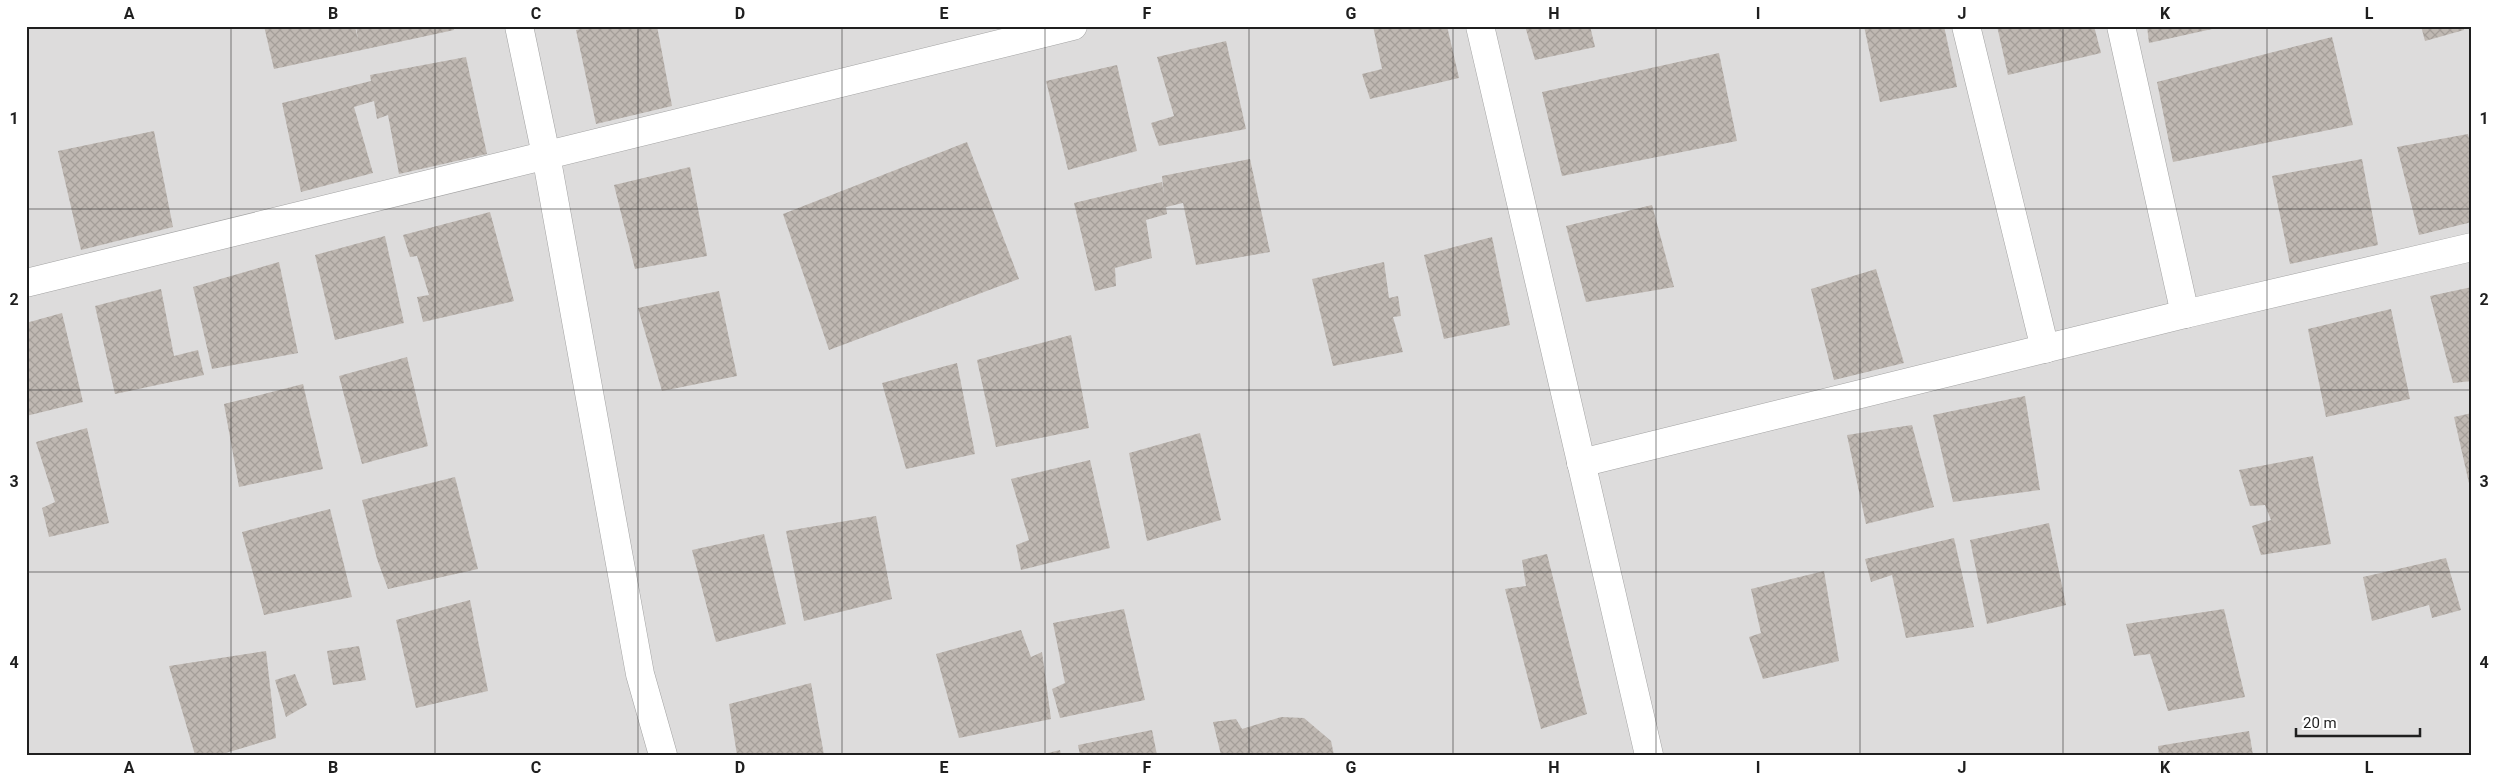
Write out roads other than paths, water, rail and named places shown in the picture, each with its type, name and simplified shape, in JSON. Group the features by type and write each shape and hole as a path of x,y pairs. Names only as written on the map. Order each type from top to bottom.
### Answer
{"street":[{"path":"519,26 546,155 640,674 662,755"},
{"path":"26,283 1073,26"},
{"path":"1480,26 1649,755"},
{"path":"1966,26 2045,349"},
{"path":"2121,26 2185,314"},
{"path":"1581,463 2185,314 2472,247"}]}
